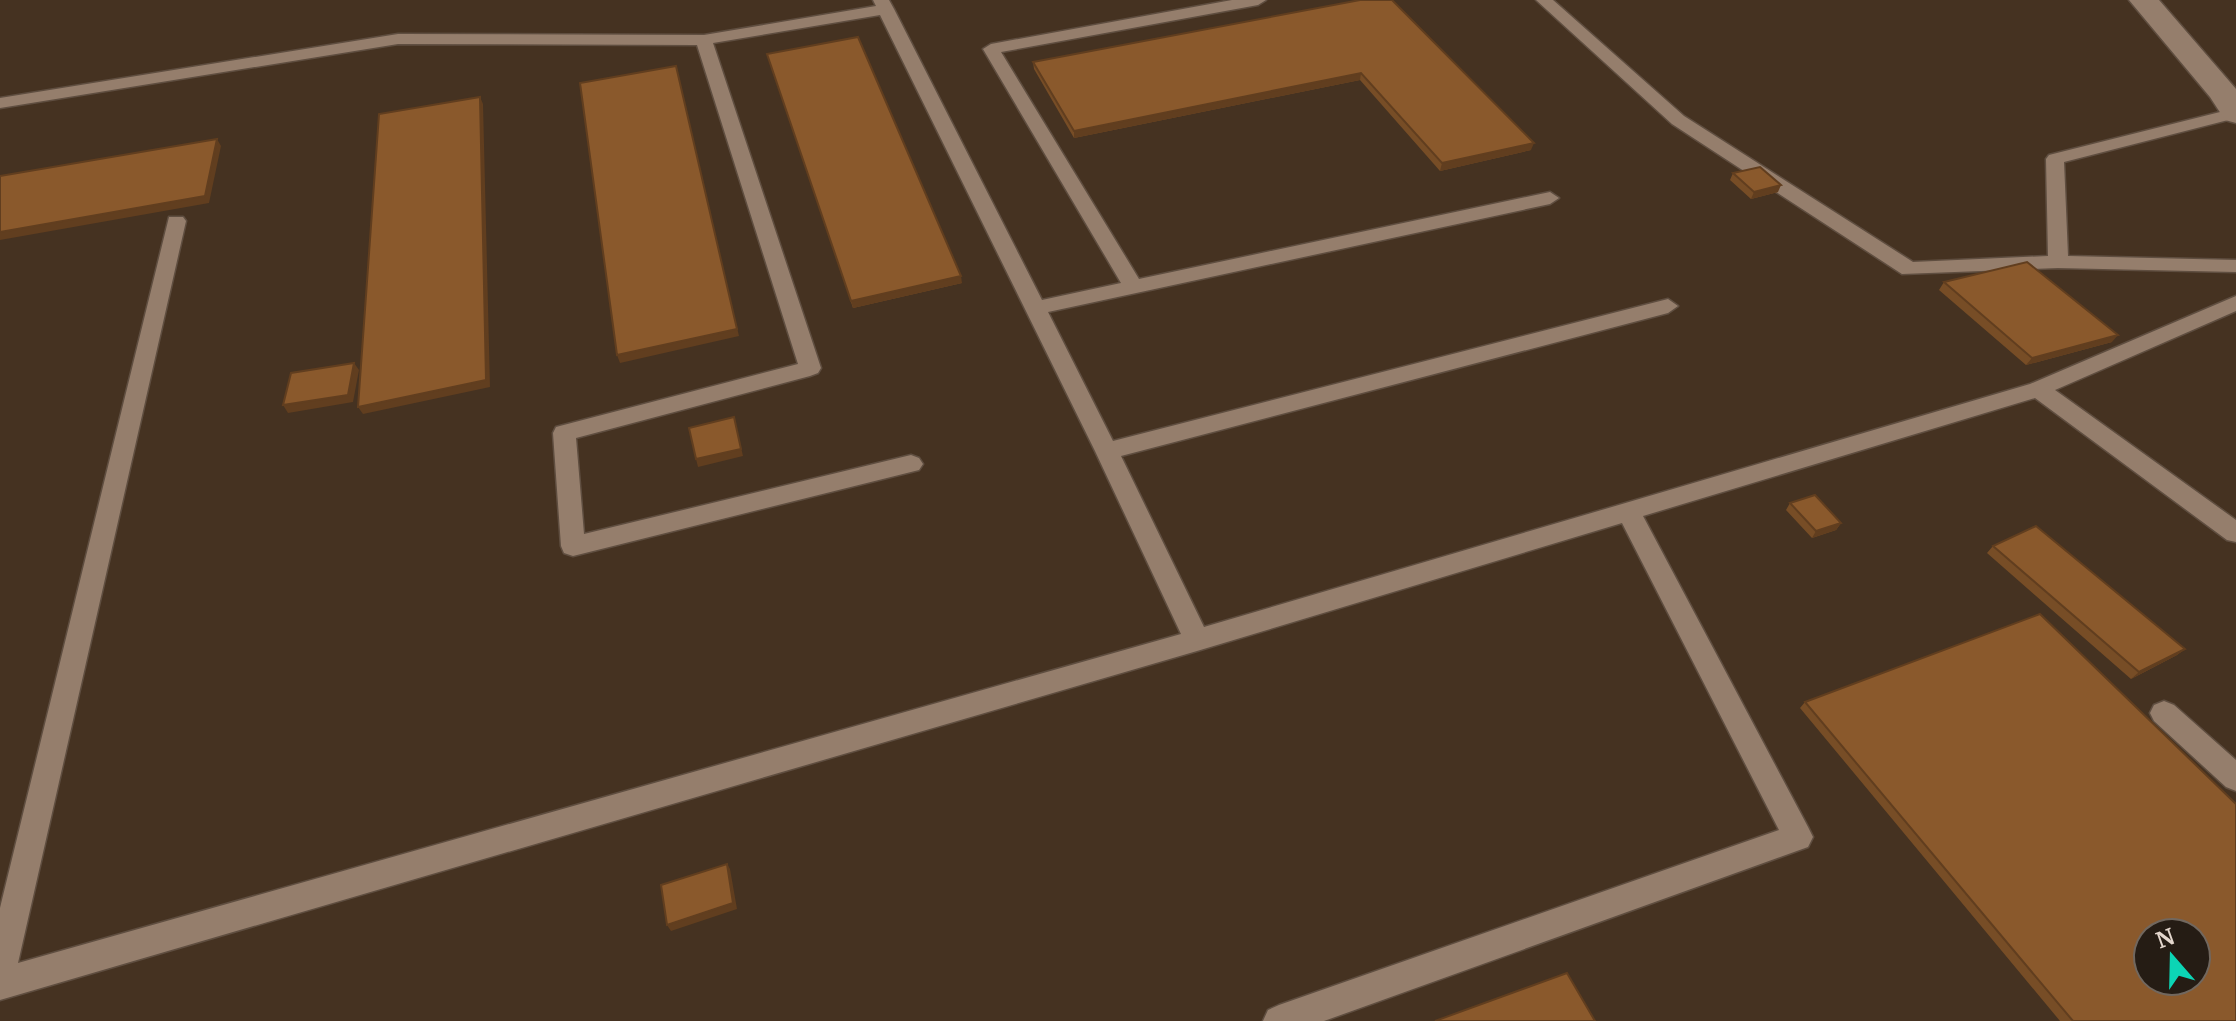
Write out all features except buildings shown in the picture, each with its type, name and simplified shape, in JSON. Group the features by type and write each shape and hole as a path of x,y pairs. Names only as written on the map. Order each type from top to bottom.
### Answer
{"street":[{"path":"2143,0 2222,92 2236,113"}],"lane":[{"path":"1134,288 991,49 1258,0"},
{"path":"1544,0 1678,120 1909,269 2058,262 2236,266"},
{"path":"0,103 398,39 704,40 884,5 1107,451 1197,640"},
{"path":"704,40 810,368 564,433 573,546 911,464"},
{"path":"2058,262 2055,159 2236,113"},
{"path":"1035,308 1550,198"},
{"path":"0,973 176,221"},
{"path":"0,984 1197,640 2038,389 2236,303"},
{"path":"1107,451 1668,306"},
{"path":"2038,389 2236,533"},
{"path":"1279,1021 1327,1013 1798,837 1628,511"},
{"path":"2164,713 2236,778"}]}
